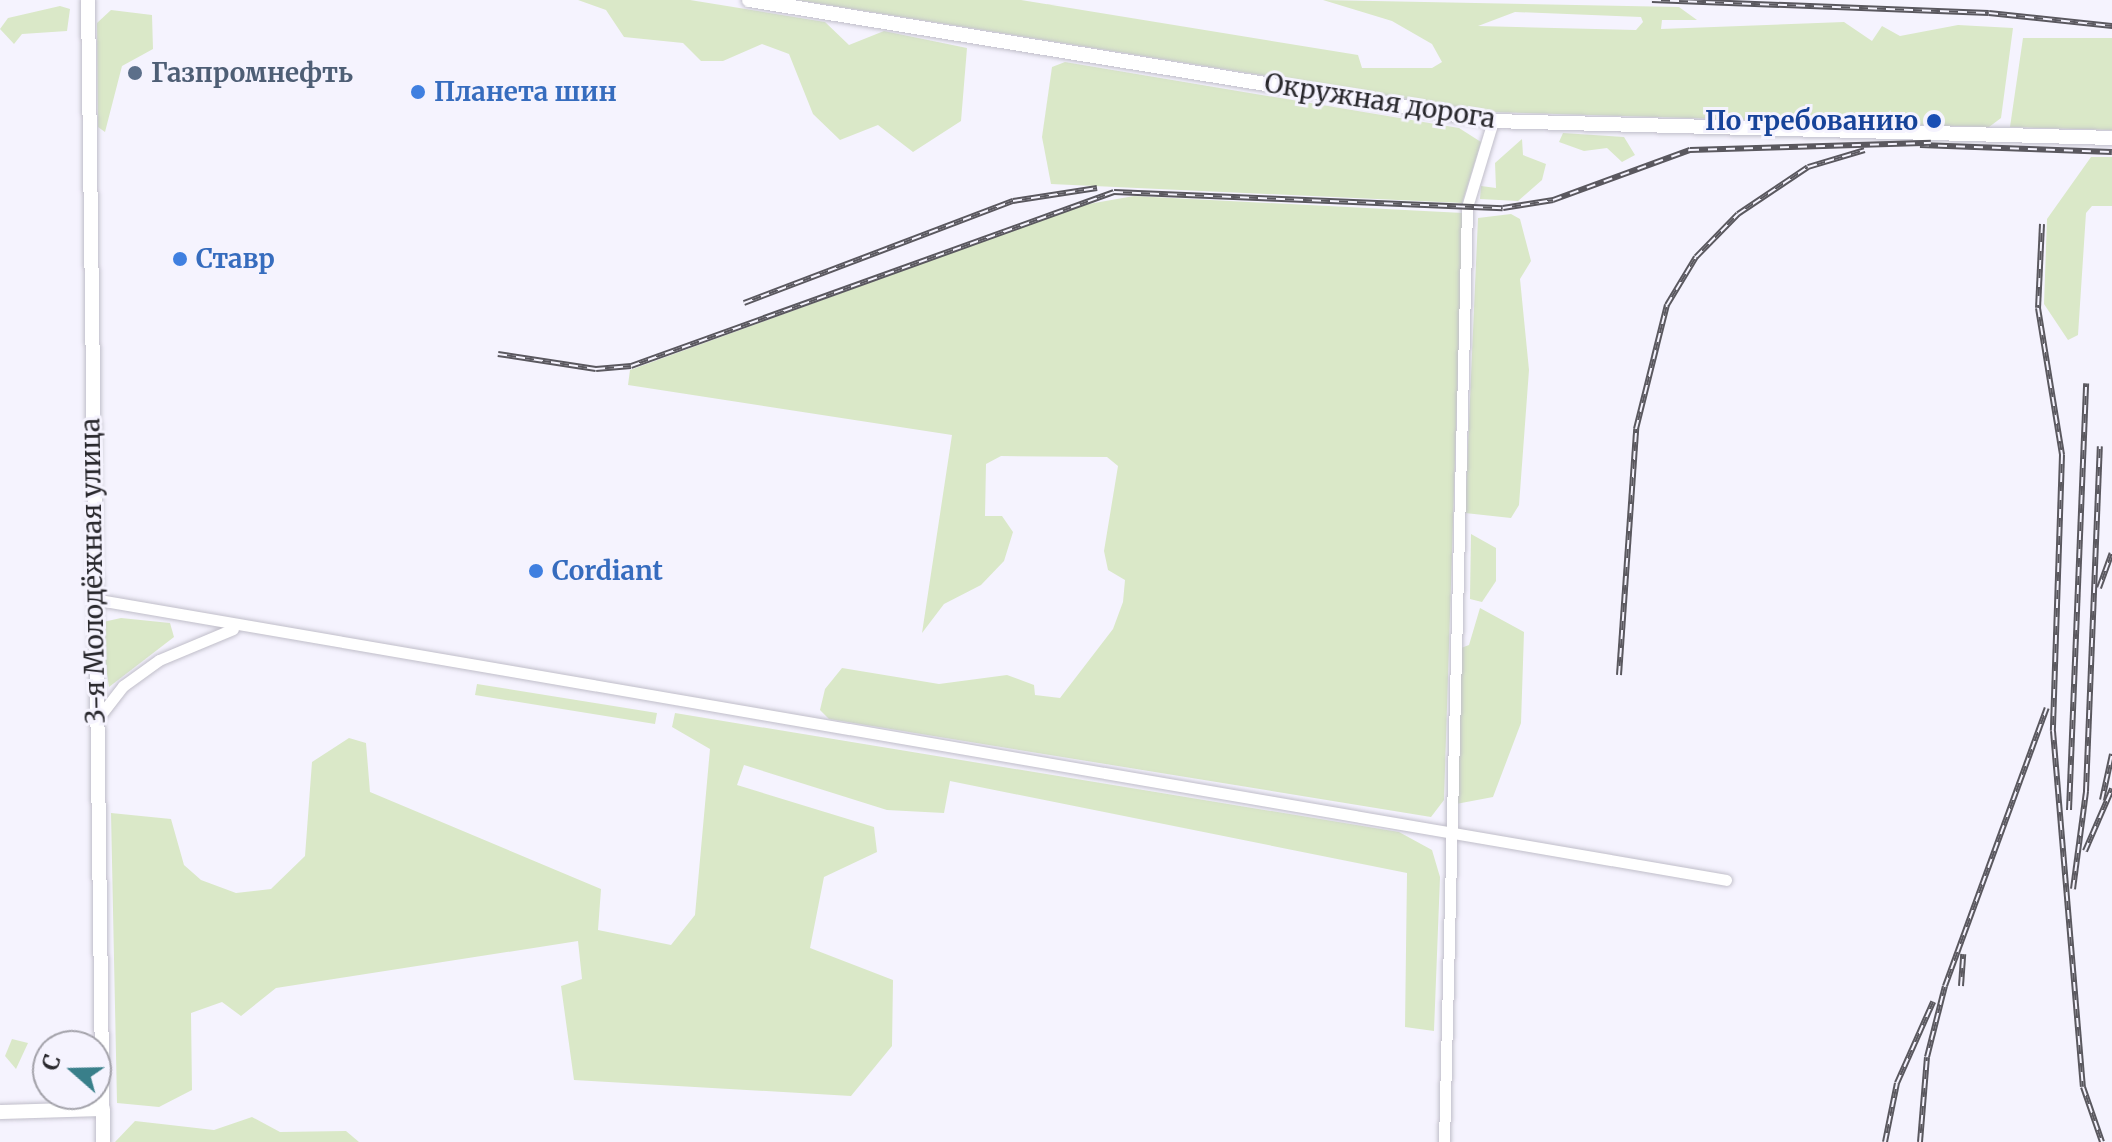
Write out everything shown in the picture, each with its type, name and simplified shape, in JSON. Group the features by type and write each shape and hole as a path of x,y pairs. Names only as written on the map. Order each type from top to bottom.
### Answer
{"main road":[{"name":"3-я Молодёжная улица","path":"88,0 93,599 101,1030"},
{"name":"Окружная дорога","path":"749,0 1493,121 2112,138"},
{"path":"0,1112 69,1110"},
{"name":"3-я Молодёжная улица","path":"103,1110 103,1142"}],"street":[{"path":"1444,1142 1449,828 1467,207 1493,121"},
{"path":"93,599 234,629 1449,828 1726,880"},
{"path":"95,722 123,686 159,660 234,629"}],"green space":[{"path":"578,0 690,0 825,22 849,45 884,31 967,48 961,121 913,152 878,125 840,140 813,114 789,54 762,44 723,61 701,61 683,43 624,37 606,10"},
{"path":"798,0 1021,0 1358,55 1362,68 1432,68 1442,62 1432,44 1392,21 1323,0 1679,7 1697,20 1662,20 1661,29 1844,22 1872,41 1882,26 1900,36 1958,25 2013,28 2001,118 1989,127 1490,112","holes":["1515,12 1641,17 1643,22 1636,30 1478,26"]},
{"path":"60,6 70,9 67,31 22,34 14,44 0,29 8,18"},
{"path":"111,10 152,15 153,49 122,66 105,132 98,127 97,23"},
{"path":"2023,38 2112,38 2112,130 2010,127"},
{"path":"1065,62 1459,128 1481,142 1462,203 1051,184 1042,137 1052,67"},
{"path":"1563,133 1624,137 1635,155 1622,162 1607,148 1584,151 1559,142"},
{"path":"1522,139 1523,155 1546,164 1542,180 1518,201 1480,199 1481,186 1496,188 1495,163"},
{"path":"2091,157 2112,157 2112,206 2092,206 2086,213 2078,335 2068,340 2044,304 2047,219"},
{"path":"1134,196 1463,213 1444,800 1431,817 829,719 820,710 825,689 842,668 939,684 1007,675 1034,685 1035,695 1060,698 1113,629 1123,602 1125,580 1108,570 1104,551 1118,466 1107,457 1001,456 986,464 985,516 1002,516 1013,532 1004,561 981,585 944,604 922,633 952,435 628,385 630,370 1083,205"},
{"path":"1511,214 1520,219 1531,261 1520,279 1529,370 1519,505 1511,518 1465,513 1478,218"},
{"path":"1471,534 1496,548 1496,581 1482,602 1470,599"},
{"path":"1480,608 1524,632 1521,723 1493,797 1456,804 1461,648 1469,645"},
{"path":"121,618 170,623 174,637 109,687 101,633 103,622"},
{"path":"477,684 657,713 655,724 475,695"},
{"path":"675,713 1399,832 1432,850 1440,877 1434,1031 1405,1027 1407,873 950,781 944,813 887,810 744,765 737,785 874,827 877,852 824,877 810,948 893,980 892,1046 851,1096 574,1080 561,986 582,979 578,941 276,988 241,1016 222,1002 191,1013 192,1090 159,1107 117,1103 111,813 171,819 184,865 201,880 236,893 271,889 305,856 312,762 349,738 366,743 370,792 601,889 598,930 671,945 695,915 710,749 672,727"},
{"path":"12,1039 28,1043 16,1069 5,1056"},
{"path":"252,1117 280,1132 346,1131 359,1142 115,1142 135,1121 214,1130"}],"railway":[{"path":"1652,0 1989,13 2112,26"},
{"path":"498,354 596,369 631,366 1114,192 1503,208 1553,200 1690,150 1931,143"},
{"path":"1920,145 2112,152"},
{"path":"1619,675 1636,429 1667,305 1696,257 1738,214 1808,167 1865,150"},
{"path":"744,303 1013,201 1097,188"},
{"path":"2042,224 2038,308 2062,455 2053,731 2083,1087 2102,1142"},
{"path":"2069,810 2086,383"},
{"path":"2073,889 2086,791 2100,446"},
{"path":"2099,588 2112,553"},
{"path":"1920,1142 1927,1057 1945,986 2047,708"},
{"path":"2102,800 2112,754"},
{"path":"2085,851 2112,789"},
{"path":"1961,986 1963,954"},
{"path":"1885,1142 1897,1083 1933,1002"}],"place":[{"name":"Газпромнефть","path":"135,73"},
{"name":"Планета шин","path":"418,92"},
{"name":"По требованию","path":"1934,121"},
{"name":"Ставр","path":"180,259"},
{"name":"Cordiant","path":"536,571"}]}
